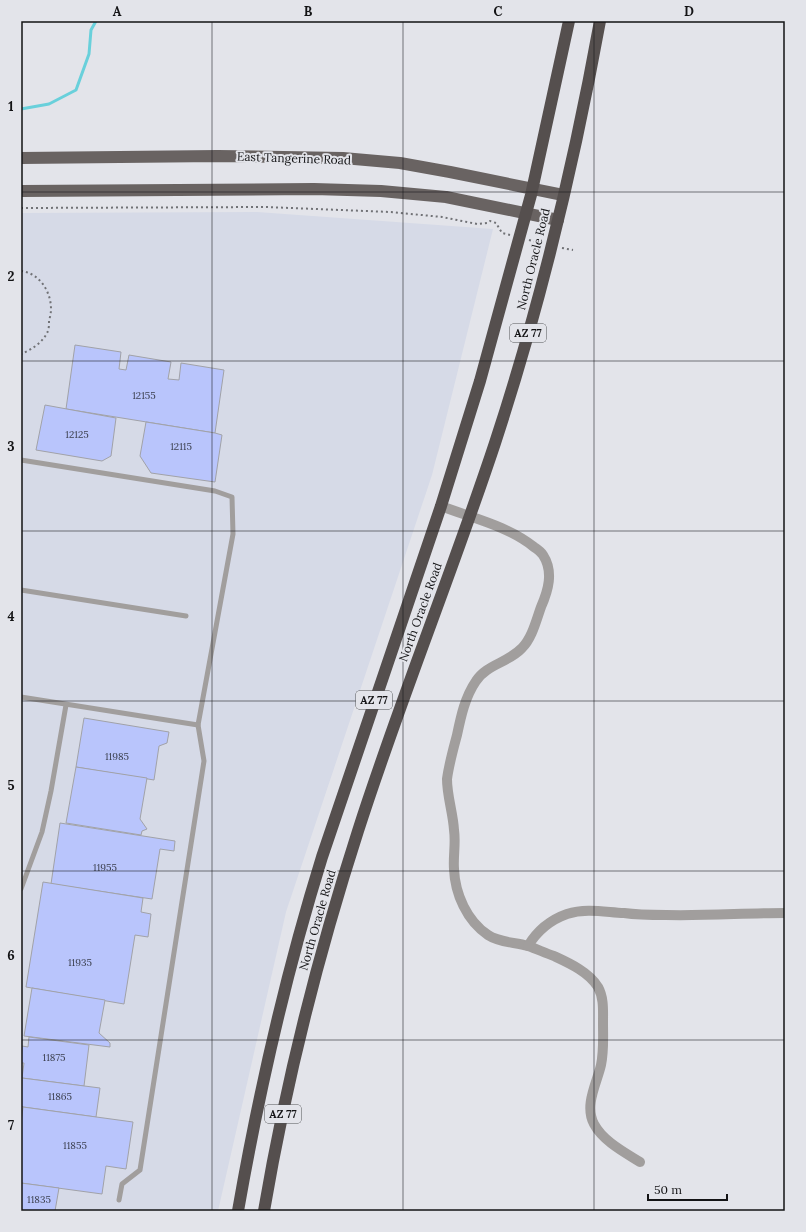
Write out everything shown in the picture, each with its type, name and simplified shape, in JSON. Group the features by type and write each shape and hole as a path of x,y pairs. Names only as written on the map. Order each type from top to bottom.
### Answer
{"highway":[{"name":"North Oracle Road","path":"238,1211 260,1091 276,1019 309,897 441,506 480,381 527,214 569,21"},
{"name":"North Oracle Road","path":"264,1211 290,1082 305,1018 336,903 359,828 469,517 506,408 523,352 558,220 580,122 600,21"}],"main road":[{"name":"East Tangerine Road","path":"21,158 226,156 343,158 400,163 563,195"},
{"path":"21,191 373,190 446,197 558,220"}],"street":[{"path":"441,506 504,529 523,538 543,554 548,565 549,573 549,584 543,603 526,643 514,655 490,667 483,673 469,691 464,704 446,779 455,831 454,870 456,885 468,914 488,935 501,941 528,946 562,960 583,972 597,986 603,1005 603,1052 601,1066 591,1098 590,1106 593,1122 598,1130 609,1140 640,1162"},
{"path":"528,946 534,935 552,921 566,914 581,911 594,910 666,916 785,913"}],"lane":[{"path":"21,460 215,491 232,497 233,534 198,725 204,761 140,1170 122,1184 119,1200"},
{"path":"21,590 186,616"},
{"path":"21,697 198,725"},
{"path":"21,889 42,832 51,791 66,705"}],"path":[{"path":"21,208 266,206 391,212 442,217 478,224 493,222 496,223 502,233 573,250"},
{"path":"21,271 28,272 40,280 47,290 52,308 48,332 46,335 30,350 21,354"}],"shaded area":[{"path":"257,212 493,229 432,475 286,912 218,1211 21,1211 21,213"}],"building":[{"path":"75,345 121,352 119,369 126,370 129,355 171,362 168,379 179,380 181,363 224,370 215,433 66,409"},
{"path":"45,405 116,418 111,456 102,461 36,450"},
{"path":"146,422 222,435 215,482 151,473 140,456"},
{"path":"84,718 169,732 167,743 159,746 154,780 76,767"},
{"path":"76,767 147,778 140,819 147,829 142,831 141,835 66,823"},
{"path":"60,823 175,841 174,851 160,849 152,899 51,884"},
{"path":"43,882 143,898 141,912 151,914 148,937 135,935 124,1004 26,987"},
{"path":"32,988 105,1000 99,1033 110,1043 110,1047 24,1036"},
{"path":"29,1037 89,1045 84,1086 22,1078 24,1063 21,1063 22,1046 28,1047"},
{"path":"22,1078 100,1088 96,1117 23,1107 21,1105"},
{"path":"23,1107 133,1122 126,1169 106,1166 102,1194 21,1183 21,1123"},
{"path":"21,1183 59,1188 55,1211 21,1211"}],"waterway":[{"path":"21,109 49,104 76,90 89,54 91,30 96,21"}]}
